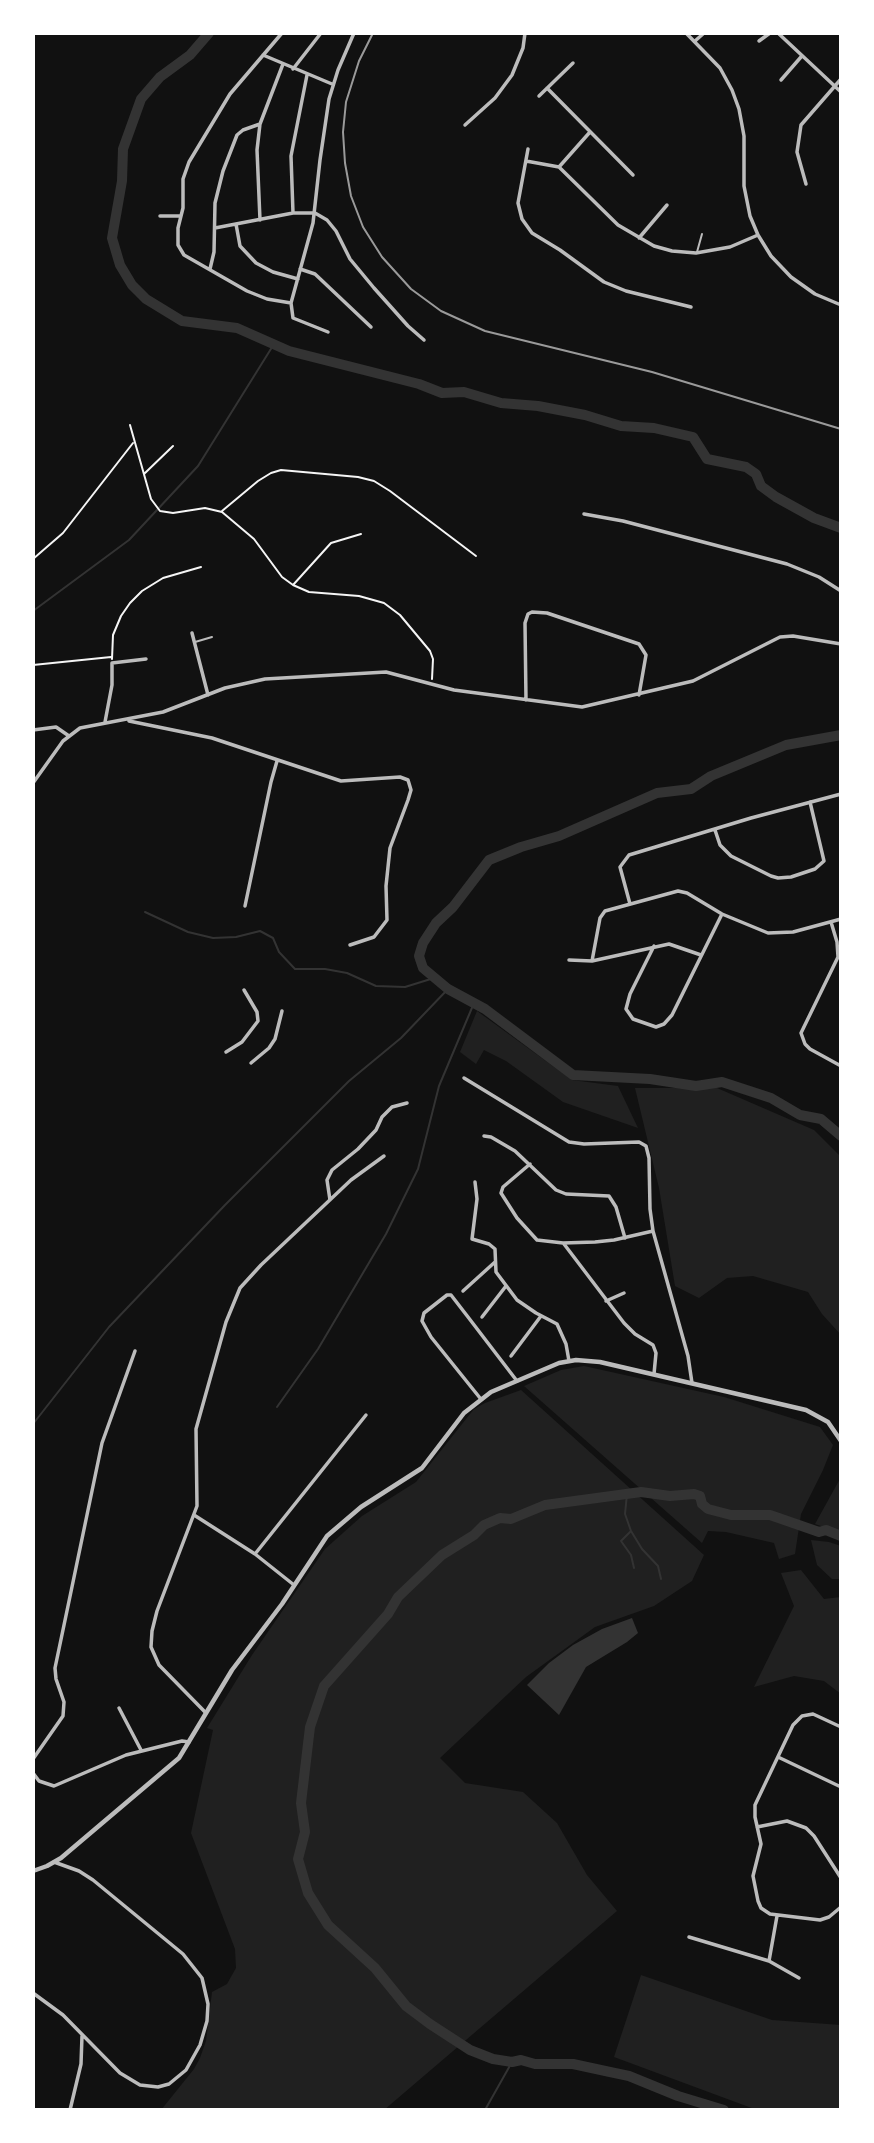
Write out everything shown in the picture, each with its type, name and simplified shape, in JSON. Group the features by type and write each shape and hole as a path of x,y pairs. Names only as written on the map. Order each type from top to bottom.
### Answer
{"street":[{"path":"282,33 230,94 189,162 183,179 178,234 179,249 184,255 258,296 291,303"},
{"path":"293,69 321,33"},
{"path":"328,332 293,318 291,303 315,212 320,160 333,85 354,33"},
{"path":"465,125 495,98 512,75 523,48 525,33"},
{"path":"686,33 720,68 739,109 744,136 744,186 750,216 758,235 791,277 815,294 841,305"},
{"path":"695,41 704,33"},
{"path":"759,41 770,33"},
{"path":"778,33 841,92"},
{"path":"263,55 333,85"},
{"path":"781,80 801,57"},
{"path":"539,96 573,63"},
{"path":"260,220 257,150 260,124 282,65"},
{"path":"293,213 291,156 307,75"},
{"path":"806,184 797,152 801,125 841,79"},
{"path":"547,89 633,175"},
{"path":"209,269 213,259 218,187 233,143 243,130 260,124"},
{"path":"559,167 590,132"},
{"path":"528,149 518,203 522,219 532,233 604,282 626,291 691,307"},
{"path":"526,161 559,167 610,218 639,238 672,251 696,253 730,247 758,235"},
{"path":"639,238 667,205"},
{"path":"215,228 293,213 315,212 336,231 350,259 373,288 424,340"},
{"path":"160,216 181,216"},
{"path":"236,224 240,246 256,263 273,272 298,279"},
{"path":"300,269 319,278 371,327"},
{"path":"584,514 624,521 787,564 819,577 841,591"},
{"path":"526,700 525,623 528,614 532,612 547,613 639,644 646,655 639,695"},
{"path":"192,633 208,695"},
{"path":"33,783 68,736 80,728 163,712 225,688 265,679 386,672 454,690 582,707 693,681 780,637 793,636 841,644"},
{"path":"105,722 112,685 112,663 146,659"},
{"path":"124,720 159,725 212,738 341,781 400,776 408,780 411,790 390,848 386,886 387,920 374,937 350,945"},
{"path":"33,730 56,727 68,736"},
{"path":"245,906 277,761"},
{"path":"630,904 620,873 624,859 641,851 841,794"},
{"path":"715,830 720,845 731,856 771,876 791,877 815,869 824,861 810,802"},
{"path":"593,961 594,943 602,914 609,909 681,891 757,930 779,934 841,919"},
{"path":"654,946 630,994 626,1009 634,1019 656,1027 664,1024 672,1015 722,914"},
{"path":"831,922 838,957 801,1033 810,1049 841,1066"},
{"path":"569,960 593,961 673,944 701,955"},
{"path":"226,1052 242,1042 258,1021 257,1012 244,990"},
{"path":"251,1063 275,1039 282,1011"},
{"path":"464,1078 569,1142 639,1142 646,1146 653,1231 688,1356 692,1383"},
{"path":"330,1200 327,1181 332,1170 358,1149 392,1108 407,1103"},
{"path":"484,1136 502,1142 561,1192 609,1196 616,1207 625,1238"},
{"path":"205,1712 159,1665 151,1647 152,1631 194,1516 198,1496 196,1440 199,1412 235,1297 261,1265 330,1200 384,1156"},
{"path":"530,1164 503,1187 502,1195 532,1236 541,1241 564,1243 625,1238 653,1231"},
{"path":"475,1182 477,1199 471,1237 492,1246 496,1252 496,1272 517,1300 555,1322 560,1328 569,1361"},
{"path":"564,1243 630,1329 653,1345 656,1353 654,1374"},
{"path":"463,1291 495,1262"},
{"path":"482,1317 506,1286"},
{"path":"606,1301 624,1293"},
{"path":"480,1398 431,1337 422,1321 424,1313 447,1294 451,1295 517,1381"},
{"path":"511,1356 541,1316"},
{"path":"33,1759 58,1725 64,1709 55,1674 65,1618 102,1443 135,1351"},
{"path":"33,1871 54,1862 179,1758 232,1670 327,1536 361,1507 422,1468 464,1413 480,1398 569,1361 600,1362 806,1410 828,1422 841,1441"},
{"path":"255,1554 366,1415"},
{"path":"194,1516 255,1554 294,1585"},
{"path":"119,1708 141,1751"},
{"path":"841,1727 813,1714 802,1716 793,1726 755,1805 761,1844 753,1876 761,1908 777,1916 820,1920 829,1917 841,1907"},
{"path":"33,1773 39,1781 54,1786 141,1751 182,1741 189,1742"},
{"path":"778,1757 841,1787"},
{"path":"757,1827 787,1821 806,1828 841,1878"},
{"path":"33,1993 63,2015 131,2080 148,2086 170,2084 186,2070 200,2045 207,2021 206,1990 194,1965 90,1878 71,1867 54,1862"},
{"path":"769,1961 777,1916"},
{"path":"689,1937 769,1961 799,1978"},
{"path":"70,2110 81,2064 82,2036"}],"lane":[{"path":"696,253 702,234"},
{"path":"194,642 212,637"}],"path":[{"path":"130,425 150,499 160,511 173,513 205,508 222,512 254,539 282,577 293,585 309,592 359,597 384,603 400,615 430,651 433,659 432,684"},
{"path":"33,559 63,533 134,442"},
{"path":"143,475 173,446"},
{"path":"222,512 258,481 281,470 358,477 374,481 390,491 477,556"},
{"path":"293,585 331,543 361,534"},
{"path":"33,666 112,657 113,635 121,615 130,603 142,591 163,578 201,567"}],"shaded area":[{"path":"477,1011 572,1080 618,1086 638,1128 563,1102 506,1061 484,1050 476,1064 460,1052"},
{"path":"635,1088 717,1088 814,1130 841,1157 841,1335 822,1314 808,1292 753,1276 727,1278 699,1298 675,1286 659,1188"},
{"path":"584,1366 724,1397 820,1427 833,1445 801,1514 795,1554 779,1559 774,1543 726,1532 708,1531 702,1543 524,1386 561,1370"},
{"path":"521,1390 704,1555 692,1581 654,1606 595,1627 526,1677 440,1758 465,1783 523,1792 557,1823 587,1875 617,1911 384,2110 161,2110 200,2058 206,2041 212,1992 227,1984 236,1968 235,1949 191,1833 213,1730 207,1728 252,1655 325,1549 362,1516 416,1482 474,1409"},
{"path":"841,1477 841,1533 815,1524"},
{"path":"811,1540 841,1546 841,1579 832,1579 817,1565"},
{"path":"801,1570 824,1599 841,1597 841,1694 824,1681 794,1676 754,1687 794,1606 781,1573"},
{"path":"632,1618 638,1633 586,1667 559,1715 527,1685 549,1663 573,1645 602,1629"},
{"path":"641,1975 772,2020 841,2025 841,2110 757,2110 614,2057"}],"waterway":[{"path":"209,33 190,55 160,77 141,99 123,149 122,181 112,238 120,265 132,285 146,299 182,321 237,328 289,351 419,384 442,393 464,392 501,403 538,406 585,415 621,426 654,428 693,437 707,459 746,467 756,474 761,486 776,497 814,518 841,528"},
{"path":"33,611 129,540 198,466 274,344"},
{"path":"841,735 786,745 711,776 691,789 657,793 559,836 489,860 453,907 436,923 423,943 419,956 423,968 448,989 485,1009 573,1075 650,1079 696,1086 722,1082 771,1098 800,1115 821,1119 841,1136"},
{"path":"145,912 188,932 213,938 236,937 260,931 273,938 279,952 295,969 325,969 347,973 376,986 405,987 434,978"},
{"path":"33,1424 109,1327 225,1205 349,1081 401,1038 448,989"},
{"path":"277,1407 318,1349 386,1234 418,1169 439,1086 474,1003"},
{"path":"724,2110 678,2096 629,2076 573,2064 535,2064 521,2060 512,2062 493,2059 470,2050 406,2006 375,1968 328,1925 308,1893 298,1859 305,1832 301,1803 310,1727 324,1686 388,1614 398,1597 442,1555 474,1535 484,1525 500,1518 511,1519 545,1505 641,1492 670,1496 694,1494 700,1496 702,1504 708,1509 731,1515 770,1515 819,1532 826,1530 841,1536"},
{"path":"627,1494 625,1514 631,1531 621,1541 631,1555 634,1568"},
{"path":"631,1531 642,1549 658,1566 661,1579"},
{"path":"485,2110 512,2062"}],"railway":[{"path":"373,33 359,61 346,102 343,132 345,163 351,196 363,227 382,257 411,289 441,311 485,331 652,372 841,429"}]}
